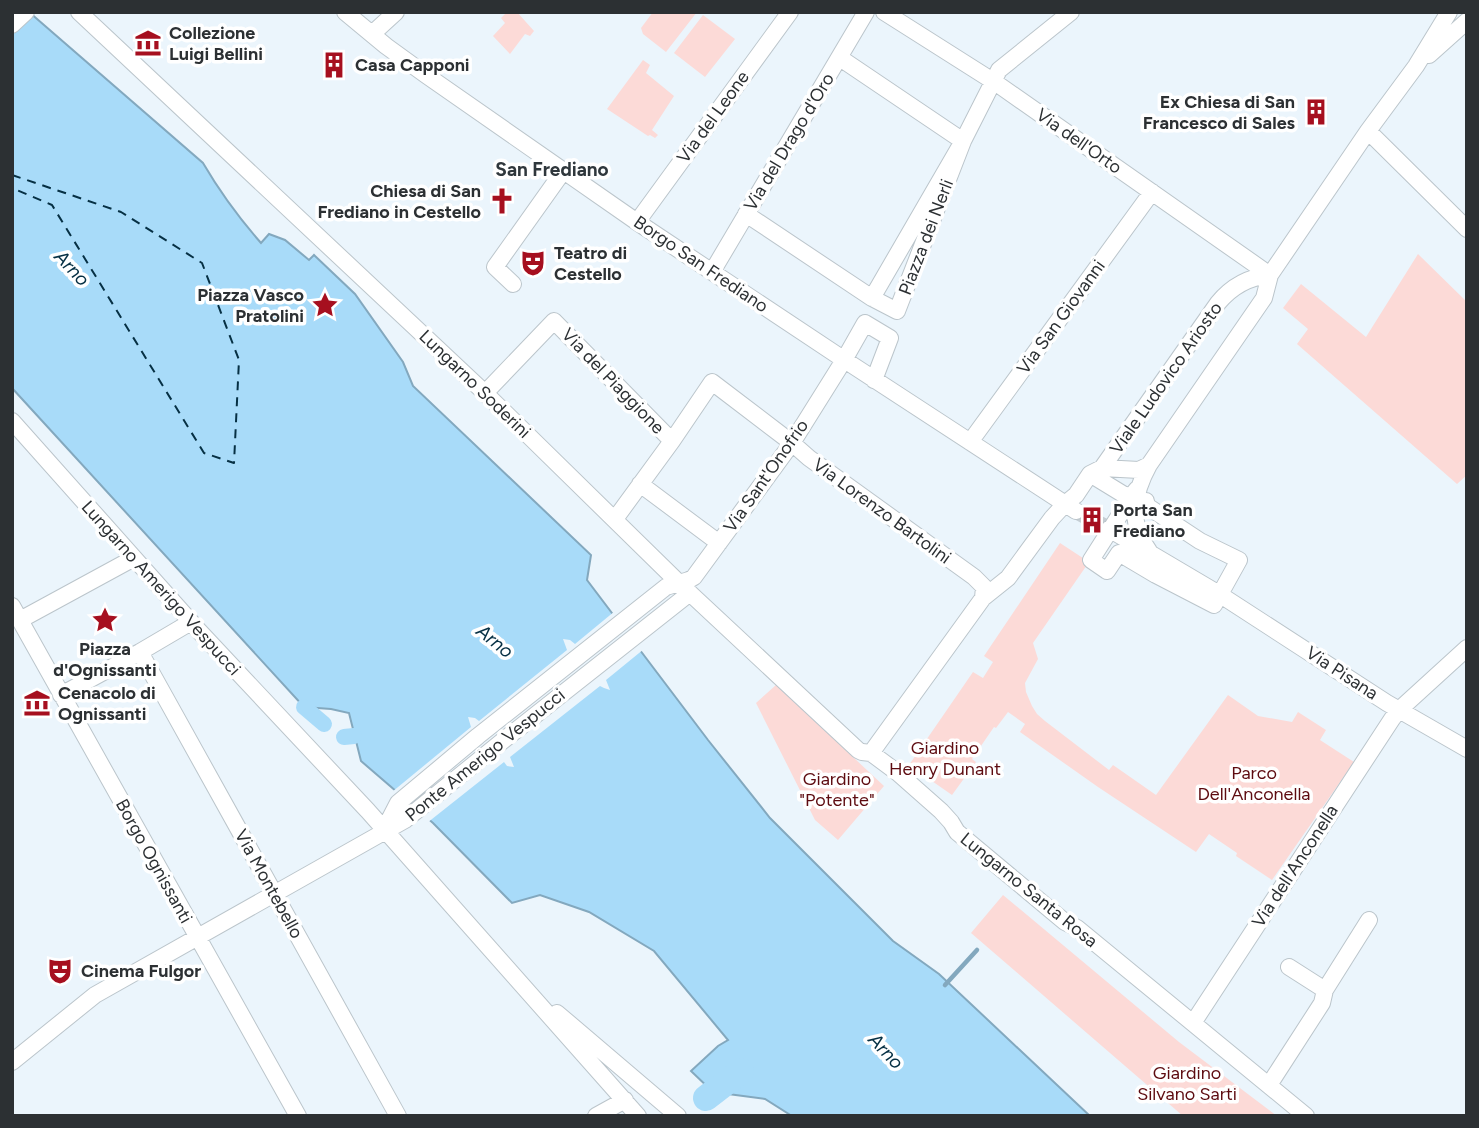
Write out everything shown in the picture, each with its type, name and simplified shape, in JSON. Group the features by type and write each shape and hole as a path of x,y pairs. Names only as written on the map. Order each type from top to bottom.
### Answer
{"street":[{"path":"12,25 26,12"},
{"name":"Lungarno Soderini","path":"79,12 485,393 615,519 678,591 858,750 871,753"},
{"name":"Borgo San Frediano","path":"345,12 426,75 637,222 1071,507"},
{"path":"372,34 396,12"},
{"name":"Via del Leone","path":"637,222 790,12"},
{"name":"Via del Drago d'Oro","path":"712,272 866,12"},
{"name":"Via dell'Orto","path":"884,12 992,81 1270,275"},
{"name":"Piazza dei Nerli","path":"844,360 865,323 874,299 963,141 999,70 1071,12"},
{"name":"Viale Ludovico Ariosto","path":"1137,495 1149,466 1264,298 1270,275 1368,131 1416,66 1449,12"},
{"name":"Viale Ludovico Ariosto","path":"1416,66 1467,21"},
{"path":"840,58 963,141"},
{"path":"1368,131 1467,229"},
{"name":"Piazza dei Nerli","path":"874,299 897,311 963,141"},
{"path":"513,284 495,267 564,170"},
{"name":"Via San Giovanni","path":"970,442 1152,192"},
{"path":"746,214 874,299"},
{"name":"Viale Ludovico Ariosto","path":"871,753 982,598 1008,578 1052,518 1071,507 1076,495 1218,303 1230,290 1244,281 1270,275"},
{"name":"Via del Piaggione","path":"485,393 554,321 672,442"},
{"path":"865,323 890,338 874,380"},
{"name":"Via Sant'Onofrio","path":"678,591 694,577 792,443 844,360"},
{"name":"Via Lorenzo Bartolini","path":"672,442 712,382 809,458 974,577 984,587 982,598"},
{"name":"Lungarno Amerigo Vespucci","path":"12,421 312,753 329,783 361,818 384,830 638,1116"},
{"path":"615,519 672,442"},
{"name":"Viale Ludovico Ariosto","path":"1096,471 1139,470 1149,466"},
{"path":"1096,471 1126,496 1137,495 1146,501 1144,504 1200,541 1238,560 1214,605 1119,553 1107,571 1091,561 1128,502 1137,495"},
{"path":"640,484 719,543"},
{"path":"1137,495 1137,530 1153,555"},
{"name":"Via Pisana","path":"1110,530 1219,594 1399,710 1467,749"},
{"path":"16,613 134,558"},
{"name":"Ponte Amerigo Vespucci","path":"384,830 398,803 498,719 678,591"},
{"name":"Ponte Amerigo Vespucci","path":"384,830 409,817 678,591"},
{"name":"Borgo Ognissanti","path":"16,613 298,1116"},
{"path":"61,695 191,622"},
{"name":"Via dell'Anconella","path":"1192,1023 1390,721 1467,648"},
{"name":"Via Montebello","path":"140,652 398,1116"},
{"name":"Lungarno Santa Rosa","path":"871,753 941,811 957,832 1006,875 1065,922 1077,928 1307,1116"},
{"path":"12,1062 95,995 384,830"},
{"path":"1269,1086 1322,1003 1325,990 1369,920"},
{"path":"1289,967 1325,990"},
{"name":"Lungarno Amerigo Vespucci","path":"521,984 678,1116"},
{"path":"596,1116 625,1100"}],"green space":[{"path":"507,12 517,12 534,31 530,36 525,34 510,54 493,36 505,23 501,18"},
{"path":"653,12 697,12 666,52 643,34 641,28"},
{"path":"703,15 735,39 705,77 674,53"},
{"path":"643,60 650,65 646,73 674,96 652,130 658,135 655,138 607,109"},
{"path":"1418,254 1467,302 1467,475 1457,484 1297,344 1308,329 1283,308 1301,284 1366,337"},
{"name":"Parco Dell'Anconella","path":"1060,543 1089,562 1033,643 1038,659 1025,683 1026,692 1037,714 1109,770 1113,765 1156,795 1228,695 1258,716 1292,722 1298,712 1326,730 1320,740 1354,762 1272,880 1209,834 1196,852 1020,732 1025,724 1008,712 972,759 976,762 952,795 909,765 973,672 983,678 993,662 984,656"},
{"name":"Giardino \"Potente\"","path":"776,685 884,786 838,840 815,820 756,703"},
{"name":"Giardino Silvano Sarti","path":"1003,895 1179,1042 1277,1116 1183,1116 971,933"}],"water":[{"name":"Arno","path":"12,12 29,12 203,163 230,204 261,243 269,234 285,240 309,260 314,255 355,294 403,362 413,386 591,555 587,580 770,818 893,941 939,974 1090,1116 792,1116 765,1099 713,1092 691,1071 728,1040 654,951 589,912 540,895 512,903 433,823 361,761 349,713 304,707 12,388"}],"pier":[{"path":"615,611 644,649 606,680 610,690 600,686 510,757 514,767 507,766 504,762 427,823 392,792 471,727 468,717 479,721 567,650 563,639 575,644"}],"waterway":[{"path":"304,707 324,724"},
{"path":"344,737 354,736"},
{"path":"945,985 977,950"},
{"path":"706,1098 741,1071"}],"ferry route":[{"path":"12,175 121,212 202,263 239,360 234,463 204,453 52,205 12,188"}],"tunnel":[{"path":"1076,511 1109,529"}],"place":[{"name":"Collezione Luigi Bellini","path":"148,43"},
{"name":"Casa Capponi","path":"334,65"},
{"name":"Ex Chiesa di San Francesco di Sales","path":"1316,112"},
{"name":"Chiesa di San Frediano in Cestello","path":"502,201"},
{"name":"Teatro di Cestello","path":"533,263"},
{"name":"Piazza Vasco Pratolini","path":"325,305"},
{"name":"Porta San Frediano","path":"1092,520"},
{"name":"Piazza d'Ognissanti","path":"105,620"},
{"name":"Cenacolo di Ognissanti","path":"37,703"},
{"name":"Cinema Fulgor","path":"60,971"}],"district":[{"name":"San Frediano","path":"552,169"}],"park label":[{"name":"Giardino Henry Dunant","path":"945,758"}]}
